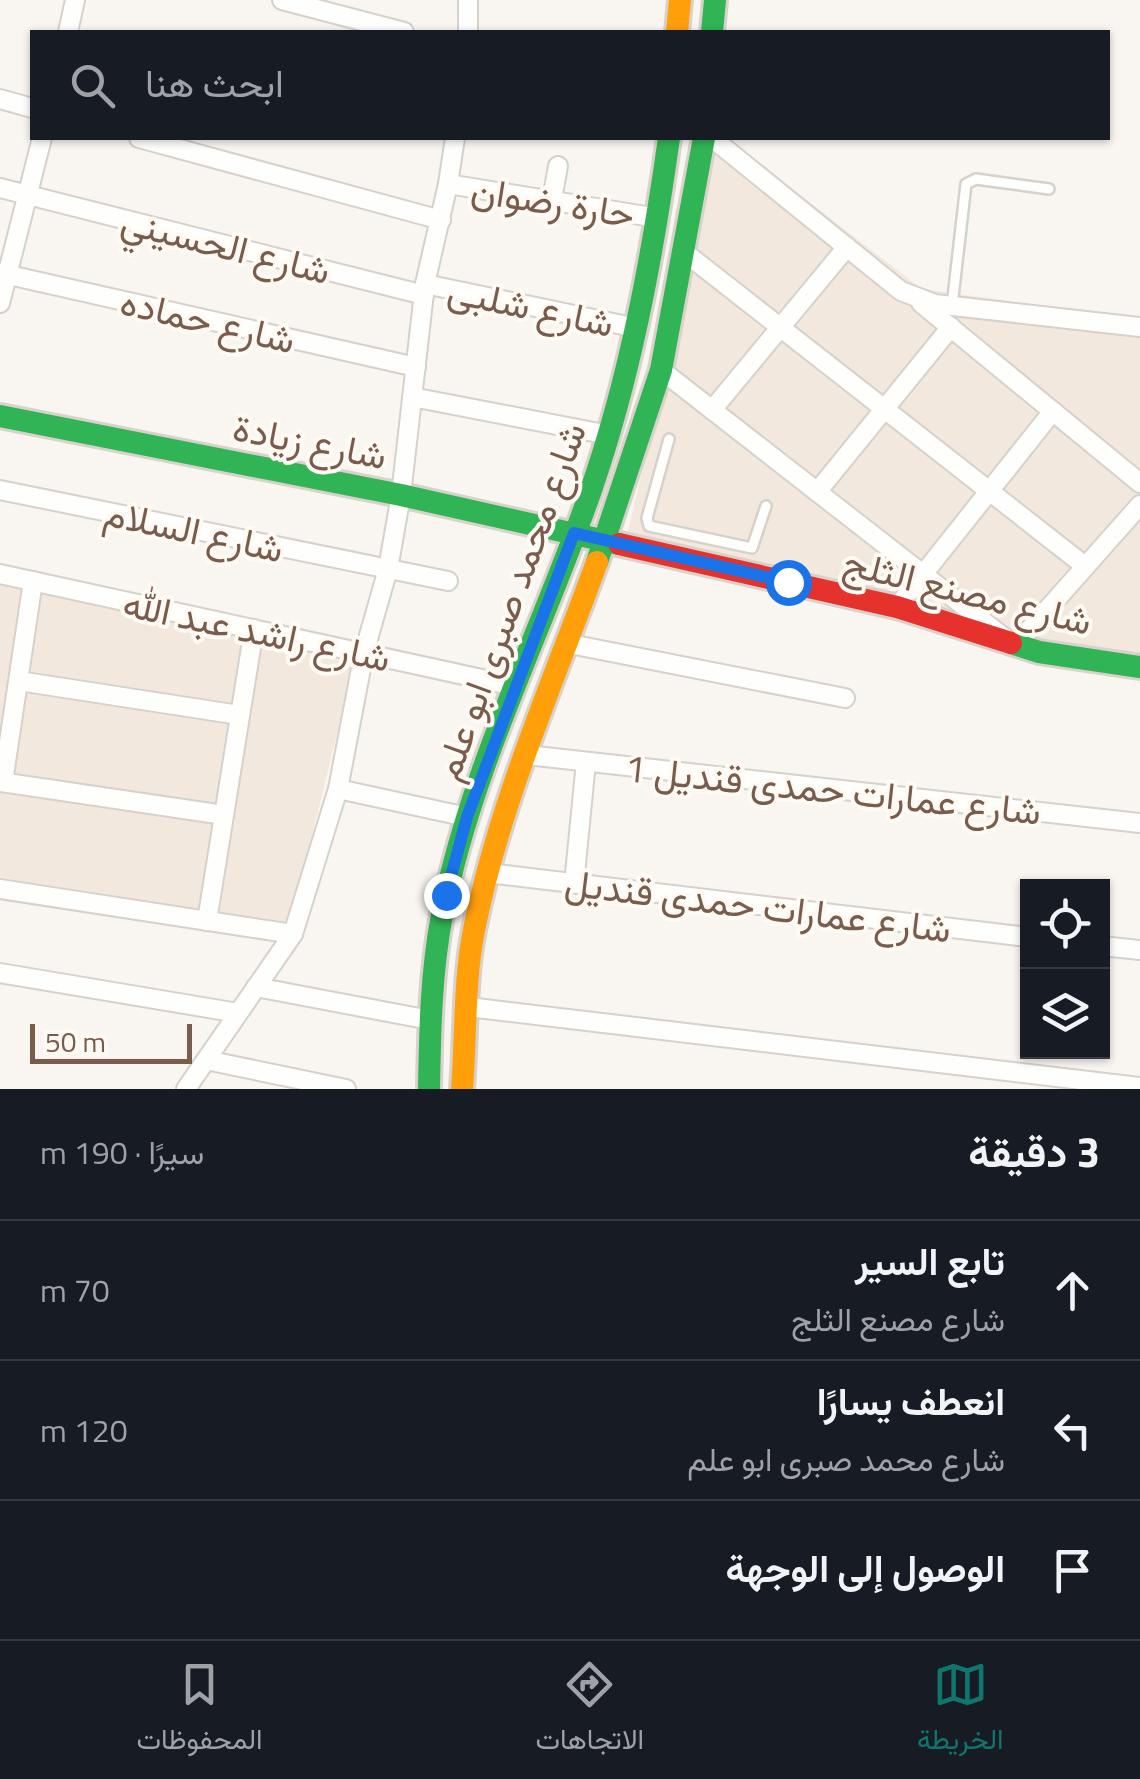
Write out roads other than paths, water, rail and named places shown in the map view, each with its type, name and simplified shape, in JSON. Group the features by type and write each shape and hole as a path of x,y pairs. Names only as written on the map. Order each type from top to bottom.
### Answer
{"street":[{"path":"282,0 396,30"},
{"path":"468,0 470,30"},
{"path":"668,0 680,0 678,30"},
{"path":"712,30 714,0"},
{"path":"68,30 72,1"},
{"path":"0,99 30,107"},
{"path":"0,303 4,274 42,140"},
{"path":"146,140 441,220"},
{"path":"186,1089 293,934 338,790 364,653 388,569 401,495 424,289 455,140"},
{"name":"شارع محمد صبرى ابو علم","path":"429,1089 430,1020 446,895 467,817 609,436 637,328 669,140"},
{"name":"شارع محمد صبرى ابو علم","path":"462,1089 474,933 488,874 661,370 704,140"},
{"path":"714,140 917,299 1140,483"},
{"path":"552,200 558,166"},
{"name":"حارة رضوان","path":"448,184 658,218"},
{"name":"شارع الحسيني","path":"0,188 424,289"},
{"path":"712,410 848,247"},
{"path":"684,252 1085,566"},
{"name":"شارع حماده","path":"4,274 416,367"},
{"name":"شارع شلبى","path":"424,289 637,328"},
{"path":"917,299 1140,328"},
{"path":"817,492 951,327"},
{"path":"661,370 1015,646 1140,505"},
{"path":"412,397 609,436"},
{"path":"897,607 1053,411"},
{"name":"شارع زيادة","path":"0,416 401,495 605,540"},
{"name":"شارع السلام","path":"0,490 448,581"},
{"name":"شارع مصنع الثلج","path":"605,540 897,607 1015,646 1140,666"},
{"name":"شارع راشد عبد الله","path":"0,574 514,686"},
{"path":"33,581 2,782 224,815"},
{"path":"207,921 254,629"},
{"path":"565,643 845,698"},
{"path":"18,681 239,715"},
{"name":"شارع عمارات حمدى قنديل 1","path":"526,755 1140,823"},
{"path":"574,884 586,762"},
{"path":"338,790 467,817"},
{"name":"شارع عمارات حمدى قنديل","path":"488,874 1020,936"},
{"path":"0,890 293,934"},
{"path":"1110,947 1140,950"},
{"path":"0,973 238,1013"},
{"path":"256,987 430,1020"},
{"path":"468,1007 1140,1087"},
{"path":"206,1060 346,1089"}],"lane":[{"path":"952,306 966,184 976,178 1049,189"},
{"path":"669,439 646,523 652,528 749,549 757,542 766,506"},
{"path":"620,493 651,502"}]}
